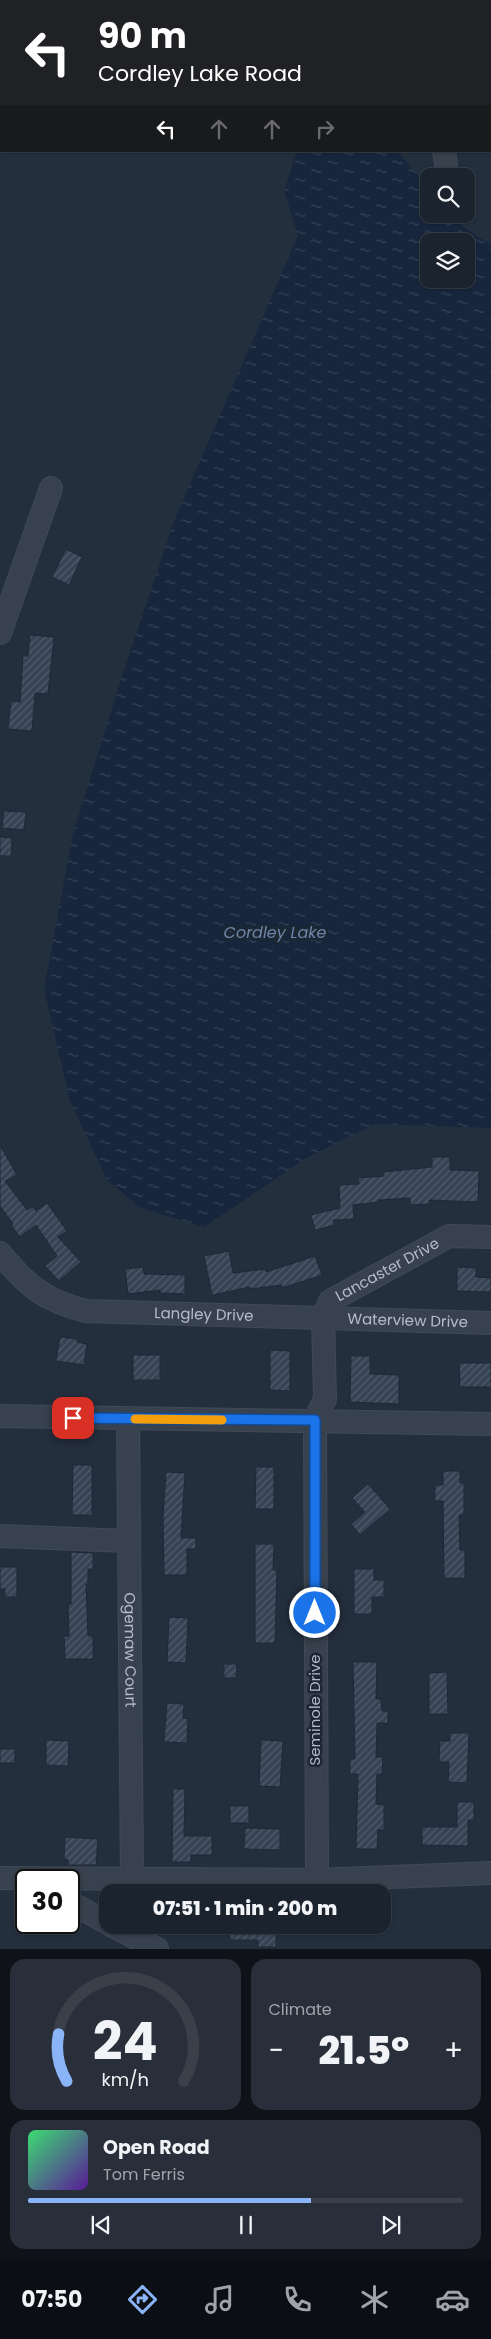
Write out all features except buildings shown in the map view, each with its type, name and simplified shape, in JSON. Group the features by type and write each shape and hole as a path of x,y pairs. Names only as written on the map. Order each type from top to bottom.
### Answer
{"street":[{"path":"0,633 51,488"},
{"name":"Lancaster Drive","path":"323,1318 330,1302 449,1236 491,1237"},
{"name":"Langley Drive","path":"0,1253 38,1292 62,1305 86,1310 323,1318"},
{"path":"315,1420 325,1399 323,1318"},
{"name":"Waterview Drive","path":"323,1318 491,1324"},
{"path":"0,1416 491,1424"},
{"name":"Ogemaw Court","path":"128,1419 132,1880"},
{"name":"Seminole Drive","path":"315,1420 317,1880"},
{"path":"0,1536 129,1542"},
{"path":"80,1879 317,1880 491,1872"},
{"path":"0,1878 15,1878"},
{"path":"80,1908 99,1918"},
{"path":"128,1934 157,1949"}],"water":[{"name":"Cordley Lake","path":"297,152 398,152 420,178 420,223 459,223 473,233 420,233 420,288 475,288 475,234 491,245 491,1128 375,1124 308,1157 204,1227 141,1208 107,1180 70,1101 44,989 73,834 122,676 174,521 298,236 284,191"}],"slow traffic":[{"path":"135,1419 222,1420"}],"route":[{"path":"73,1418 315,1420 315,1613"}]}
